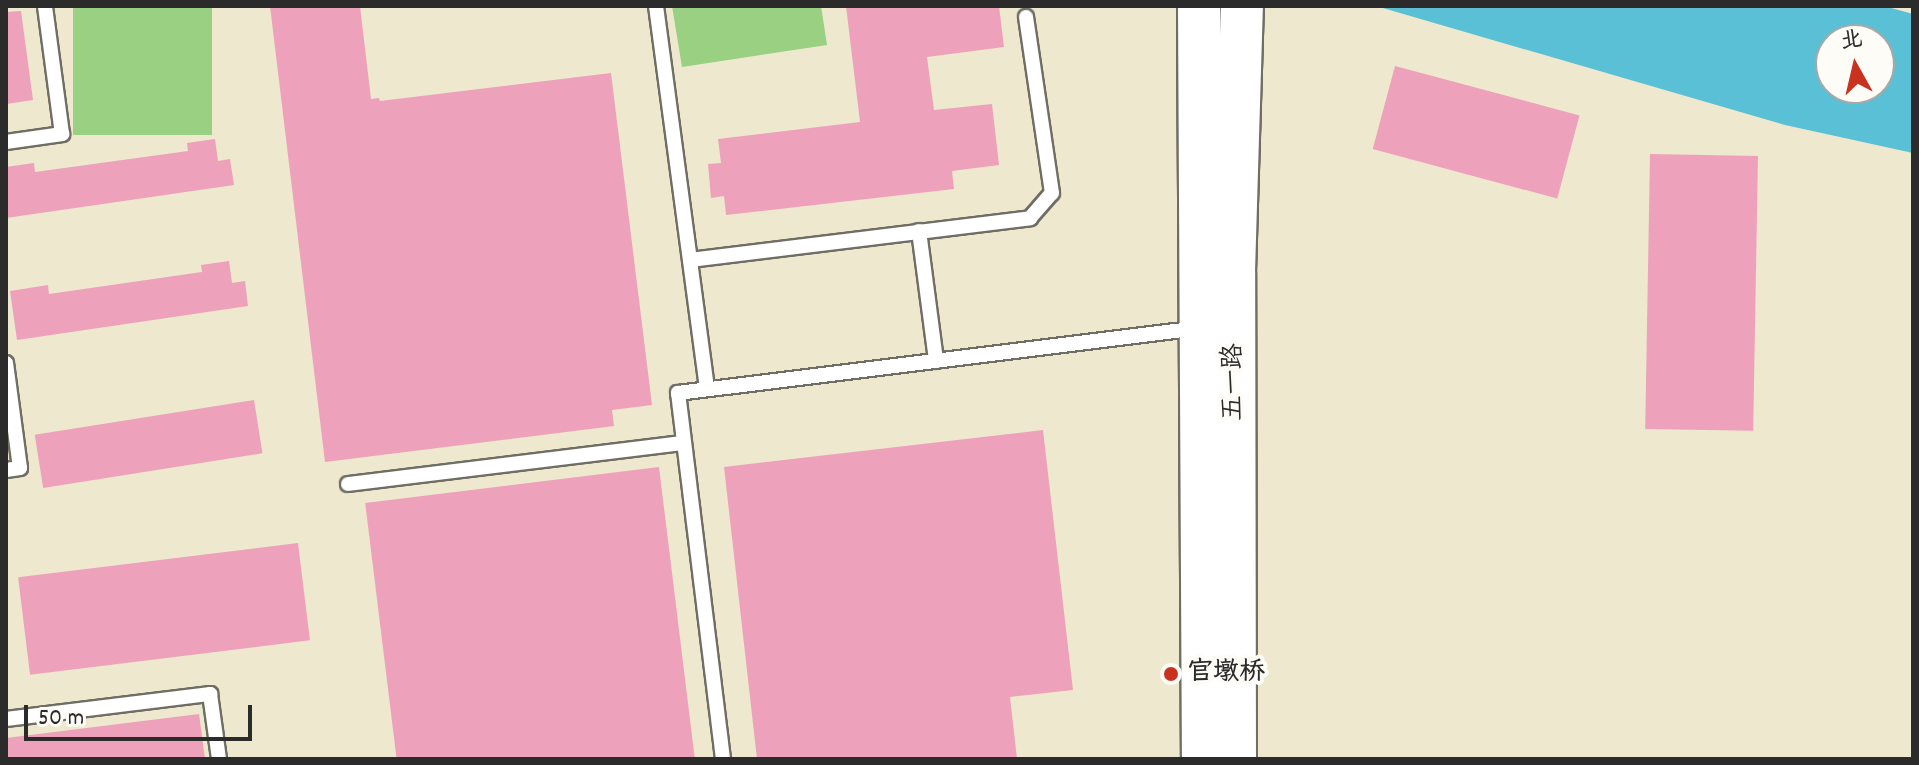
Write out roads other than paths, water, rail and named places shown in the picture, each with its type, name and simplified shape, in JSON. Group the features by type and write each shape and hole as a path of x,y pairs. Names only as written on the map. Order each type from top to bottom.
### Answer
{"main road":[{"name":"五一路","path":"1199,6 1218,325 1235,759"},
{"name":"五一路","path":"1203,759 1218,325 1242,6"}],"lane":[{"path":"6,142 62,134 45,6"},
{"path":"656,6 707,389"},
{"path":"690,260 1030,218 1052,193 1026,17"},
{"path":"919,231 936,361"},
{"path":"723,759 678,393 1218,325"},
{"path":"6,363 20,468 6,470"},
{"path":"348,484 684,443"},
{"path":"6,719 210,694 219,759"}],"water":[{"path":"1376,6 1884,6 1913,14 1913,153 1785,125"}],"place":[{"name":"官墩桥","path":"1171,674"}]}
